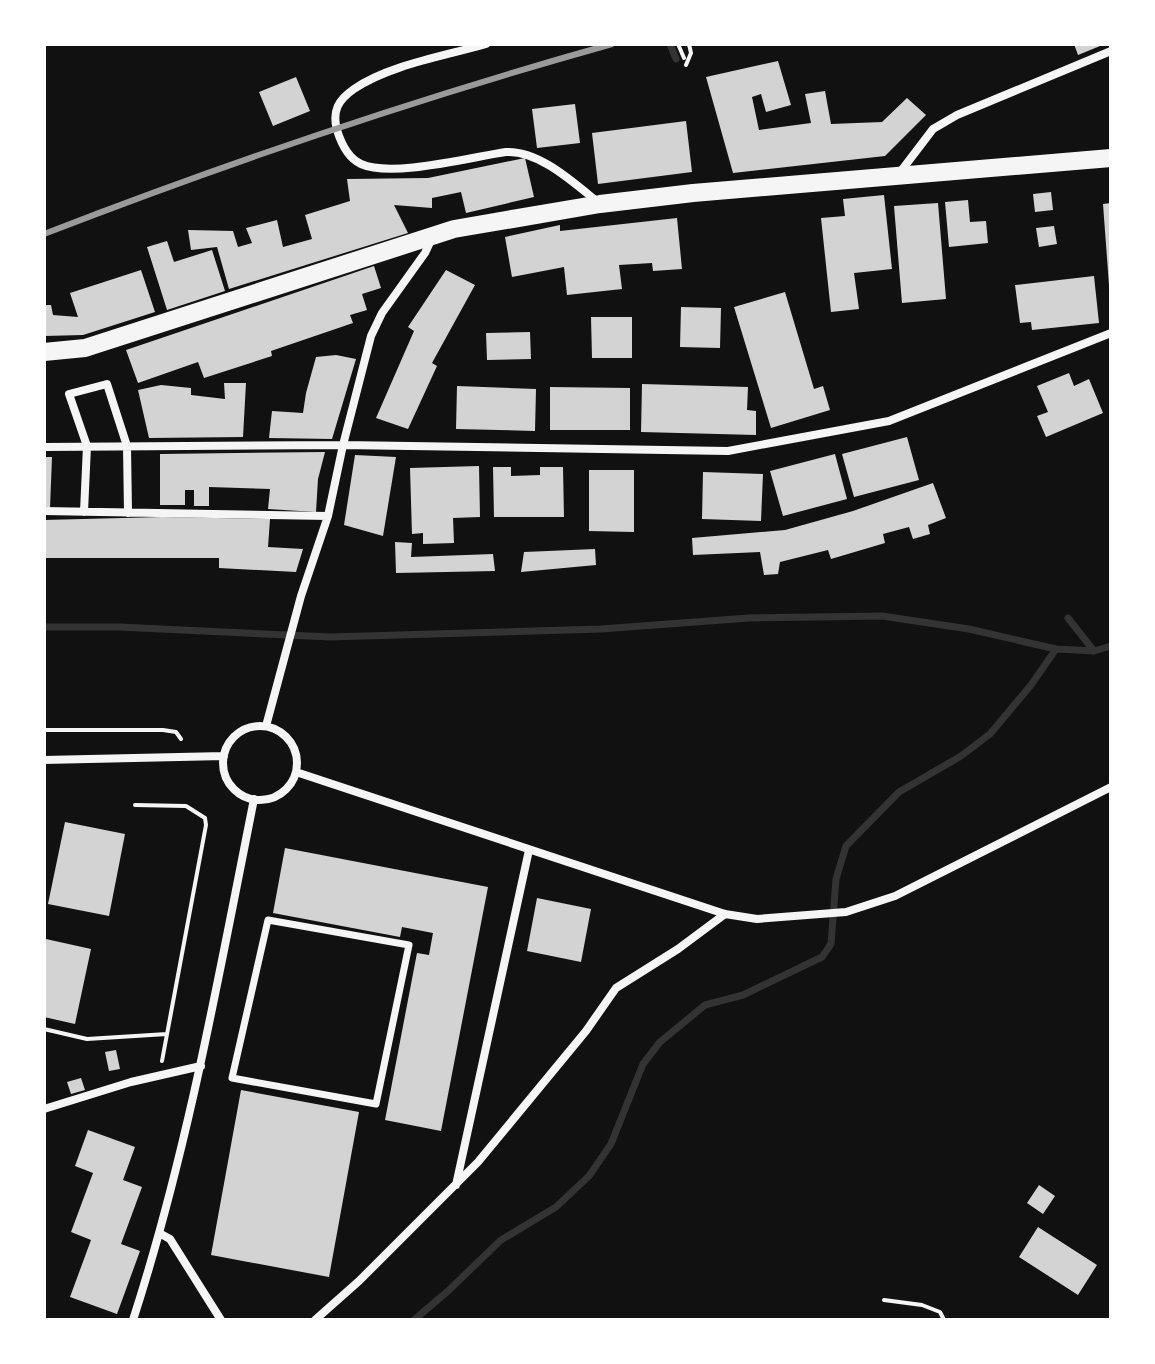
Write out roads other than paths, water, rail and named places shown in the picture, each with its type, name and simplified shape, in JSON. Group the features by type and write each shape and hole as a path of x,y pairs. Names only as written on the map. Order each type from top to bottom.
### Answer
{"main road":[{"path":"44,352 85,348 434,234 600,204 1111,158"}],"street":[{"path":"486,44 382,74 342,98 335,117 347,153 361,164 398,168 522,152 600,204"},
{"path":"897,175 933,129 957,115 1111,51"},
{"path":"266,726 301,596 328,516 371,336 382,313 425,253 434,234"},
{"path":"44,447 343,445 728,451 889,421 1111,333"},
{"path":"84,512 87,446 69,394 107,384 127,446 128,513"},
{"path":"44,511 328,516"},
{"path":"266,726 278,730 293,745 297,758 296,772 283,792 266,799 254,799 233,788 226,777 224,756 237,734 248,727 266,726"},
{"path":"44,760 224,756"},
{"path":"296,772 725,914 757,919 846,912 895,896 1111,787"},
{"path":"133,1320 161,1234 201,1066 254,799"},
{"path":"456,1185 529,850"},
{"path":"315,1320 456,1185 586,1031 616,988 678,949 725,914"},
{"path":"268,920 409,945 376,1104 232,1078 268,920"},
{"path":"44,1109 201,1066"},
{"path":"161,1234 170,1239 221,1320"}],"waterway":[{"path":"670,44 676,59"},
{"path":"44,627 119,627 330,637 601,629 749,618 882,616 969,629 1056,649 1094,651 1111,646"},
{"path":"1068,618 1094,651"},
{"path":"414,1320 501,1240 556,1207 589,1176 611,1144 643,1064 660,1042 705,1005 743,995 822,957 831,944 836,879 846,846 899,792 961,756 990,734 1056,649"}],"railway":[{"path":"44,234 325,132 612,44"}]}
